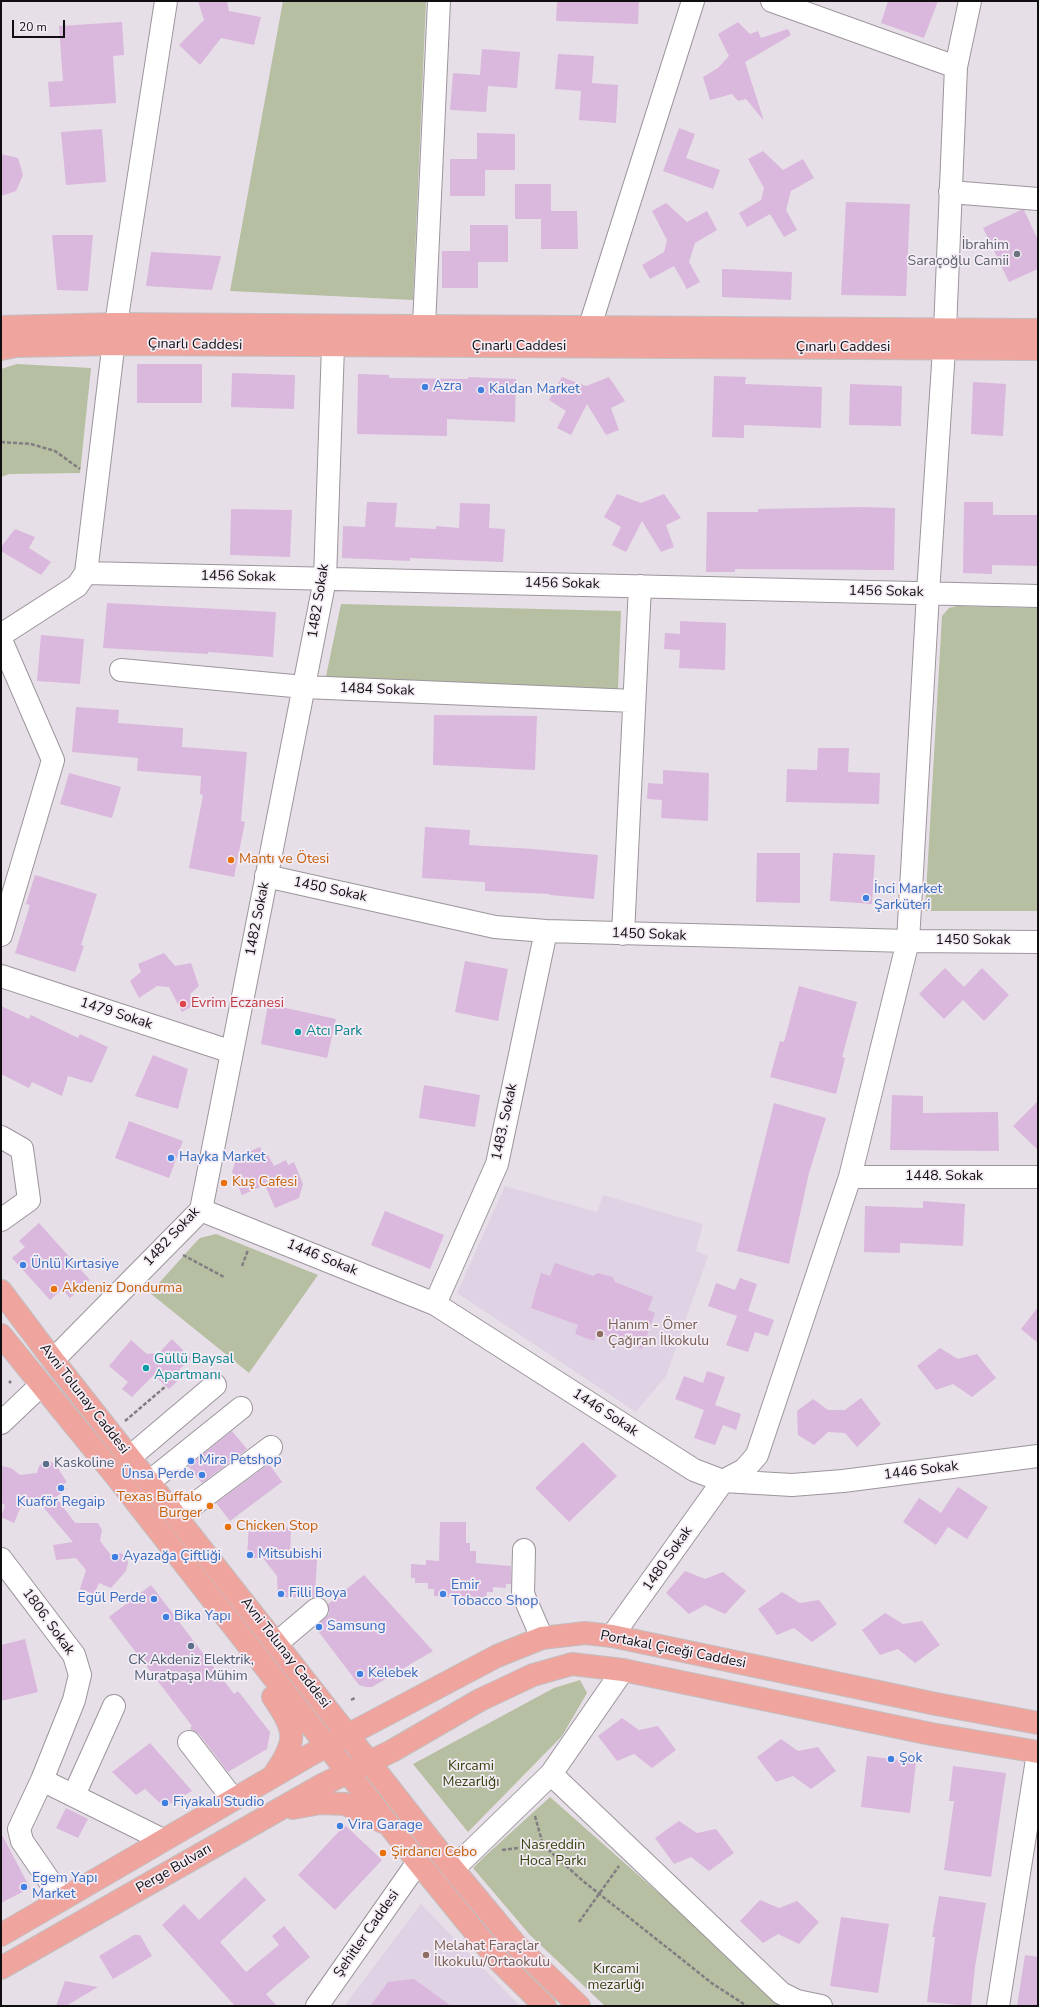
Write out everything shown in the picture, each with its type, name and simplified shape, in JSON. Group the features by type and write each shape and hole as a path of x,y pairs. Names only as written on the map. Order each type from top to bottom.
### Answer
{"main road":[{"name":"Çınarlı Caddesi","path":"1,349 115,334 424,325 590,326 944,339 1038,349"},
{"name":"Çınarlı Caddesi","path":"1,327 333,346 944,339 1038,330"},
{"name":"Avni Tolunay Caddesi","path":"1,1290 53,1360 370,1761 453,1869 516,1945 579,2006"},
{"name":"Avni Tolunay Caddesi","path":"1,1335 116,1475 257,1659 328,1746 418,1862 497,1959 545,2006"},
{"name":"Portakal Çiceği Caddesi","path":"328,1746 497,1656 542,1638 585,1633 612,1636 936,1704 1038,1723"},
{"path":"257,1659 258,1675 289,1722 292,1738 290,1749 273,1776"},
{"path":"348,1772 392,1751 480,1700 533,1675 572,1664 623,1670 931,1734 1038,1752"},
{"path":"1,1935 233,1799 328,1746"},
{"name":"Perge Bulvarı","path":"1,1968 283,1807 348,1772"},
{"path":"283,1807 298,1808 320,1803 345,1804 374,1816 390,1827"}],"street":[{"path":"1,636 77,586 86,573 115,334 166,1"},
{"path":"424,325 440,1"},
{"path":"590,326 692,1"},
{"path":"772,1 956,67"},
{"path":"723,1481 744,1470 757,1455 850,1177 908,941 944,339 956,67 970,1"},
{"path":"950,192 1038,199"},
{"name":"1482 Sokak","path":"53,1360 201,1210 325,579 333,346"},
{"name":"1456 Sokak","path":"86,573 1038,596"},
{"path":"623,934 640,586"},
{"path":"1,640 53,760 1,936"},
{"name":"1484 Sokak","path":"121,670 304,687 634,701"},
{"name":"1450 Sokak","path":"266,876 495,927 546,931 623,934 908,941 1038,942"},
{"name":"1483. Sokak","path":"435,1304 497,1164 546,931"},
{"name":"1479 Sokak","path":"1,976 232,1052"},
{"path":"1,1137 22,1149 29,1200 1,1220"},
{"name":"1448. Sokak","path":"850,1177 1038,1177"},
{"name":"1446 Sokak","path":"201,1210 435,1304 694,1470 723,1481 792,1485 843,1481 1038,1456"},
{"path":"1,1423 41,1385"},
{"path":"130,1457 215,1385"},
{"path":"149,1482 241,1408"},
{"path":"177,1517 271,1447"},
{"name":"1480 Sokak","path":"612,1636 723,1481"},
{"path":"524,1550 524,1594 542,1638"},
{"name":"1806. Sokak","path":"1,1559 74,1655 80,1675 74,1700 42,1780 19,1830 22,1841 62,1899"},
{"path":"276,1643 316,1609"},
{"path":"453,1869 551,1774 623,1670"},
{"path":"74,1795 114,1706"},
{"path":"189,1742 233,1799"},
{"path":"998,2006 1038,1752"},
{"path":"551,1774 780,1993 796,2001 821,2006"},
{"path":"42,1780 163,1840"},
{"name":"Şehitler Caddesi","path":"317,2006 418,1862"}],"path":[{"path":"1,442 31,444 55,451 83,472"},
{"path":"242,1266 251,1244"},
{"path":"180,1254 224,1277"},
{"path":"124,1422 166,1386"},
{"path":"533,1810 543,1845 583,1881 713,1984 747,2006"},
{"path":"496,1850 543,1845"}],"shaded area":[{"name":"Hanım - Ömer Çağıran İlkokulu","path":"505,1186 597,1212 603,1195 703,1224 696,1251 708,1256 666,1376 636,1412 457,1293"},
{"name":"Melahat Faraçlar İlkokulu/Ortaokulu","path":"421,1904 520,2006 344,2006"}],"green space":[{"path":"283,1 426,1 413,300 230,291"},
{"path":"17,364 91,368 80,473 9,474 1,477 1,369"},
{"path":"341,604 621,611 618,689 325,681"},
{"path":"957,606 1038,608 1038,911 925,911 942,616 949,608"},
{"path":"216,1234 318,1275 249,1373 150,1293 200,1238"},
{"name":"Kırcami Mezarlığı","path":"580,1680 587,1693 562,1736 468,1832 413,1764 554,1688"},
{"name":"Nasreddin Hoca Parkı","path":"550,1797 662,1896 780,2006 605,2006 530,1935 473,1868"}],"building":[{"path":"198,1 227,1 229,11 261,17 254,45 221,38 200,65 179,45 204,20"},
{"path":"557,1 639,1 638,24 556,21"},
{"path":"888,1 938,1 924,38 881,23"},
{"path":"122,22 124,55 113,56 116,103 50,107 48,82 63,81 59,26"},
{"path":"738,22 750,34 758,31 761,38 788,29 791,35 745,62 764,121 746,99 738,101 732,94 710,100 703,77 718,68 729,56 718,34"},
{"path":"482,49 520,52 517,88 488,86 486,112 450,110 453,73 480,75"},
{"path":"558,54 594,56 592,83 618,85 616,123 579,120 581,91 555,89"},
{"path":"679,128 695,134 686,158 720,170 713,189 663,171"},
{"path":"102,129 106,182 66,185 61,132"},
{"path":"477,133 515,134 515,170 485,170 485,196 450,196 450,159 477,159"},
{"path":"763,151 783,170 803,159 814,178 791,191 786,210 797,230 784,237 770,214 747,227 739,213 761,200 764,188 748,159"},
{"path":"1,154 18,158 23,175 16,191 1,196"},
{"path":"515,184 551,184 551,211 577,211 578,249 541,249 541,219 515,219"},
{"path":"846,202 910,204 906,296 841,295"},
{"path":"666,203 687,222 707,211 717,230 695,243 689,262 700,282 687,289 674,266 650,279 642,265 664,252 667,240 652,211"},
{"name":"İbrahim Saraçoğlu Camii","path":"1021,210 1024,210 1038,240 1038,269 1009,282 983,228"},
{"path":"470,225 508,225 508,262 478,262 478,288 442,288 442,251 470,251"},
{"path":"52,235 93,235 88,291 57,290"},
{"path":"151,252 221,256 212,290 146,286"},
{"path":"722,269 792,272 791,300 722,297"},
{"path":"137,364 202,364 202,403 137,403"},
{"path":"232,373 295,375 294,409 231,407"},
{"path":"358,374 389,375 389,378 468,379 468,377 516,379 515,422 447,419 447,436 357,434"},
{"path":"714,376 746,377 745,384 822,387 821,428 744,425 744,438 712,437"},
{"path":"562,377 586,386 609,377 625,401 611,408 619,430 606,435 587,404 571,435 557,428 566,411 549,400"},
{"path":"973,382 1006,384 1003,436 971,434"},
{"path":"850,384 902,386 901,426 849,425"},
{"path":"617,494 641,503 664,494 681,518 666,525 674,547 661,552 642,521 626,552 612,545 621,527 604,517"},
{"path":"367,502 397,503 395,527 436,529 436,526 459,528 460,503 490,504 489,528 505,529 503,562 410,558 410,561 342,558 343,526 365,527"},
{"path":"964,502 993,502 993,515 1038,515 1038,566 992,565 992,574 963,573"},
{"path":"862,507 895,508 894,570 735,569 735,572 706,572 707,512 758,512 758,509"},
{"path":"231,509 292,510 290,557 230,555"},
{"path":"15,529 35,537 29,548 51,562 41,575 1,551 1,547"},
{"path":"107,603 276,612 273,657 208,652 208,654 103,648"},
{"path":"680,621 726,623 725,670 679,668 680,650 664,649 665,633 680,634"},
{"path":"41,635 84,639 80,684 37,681"},
{"path":"76,707 119,710 118,723 183,728 182,747 247,752 241,821 245,822 234,877 189,868 203,795 200,794 201,776 137,771 138,758 72,752"},
{"path":"434,715 537,716 535,770 433,765"},
{"path":"818,748 849,748 848,772 880,773 879,804 786,802 787,769 817,770"},
{"path":"663,770 709,773 708,821 661,818 662,800 647,799 648,783 663,784"},
{"path":"69,773 121,787 112,818 60,804"},
{"path":"425,827 470,830 469,845 598,855 594,899 550,894 485,891 485,882 422,878"},
{"path":"757,853 800,853 800,903 756,902"},
{"path":"833,853 875,855 872,904 830,901"},
{"path":"35,875 97,894 81,945 84,946 75,972 15,953 30,905 26,904"},
{"path":"164,953 175,966 191,963 199,986 190,994 196,1004 182,1012 169,987 157,986 139,998 130,981 141,972 138,964"},
{"path":"465,961 508,969 498,1021 455,1012"},
{"path":"945,968 964,987 982,968 1009,995 984,1021 963,1000 944,1019 919,994"},
{"path":"799,986 857,1002 842,1057 845,1058 836,1094 770,1077 780,1041 784,1042"},
{"name":"Atcı Park","path":"268,1004 336,1019 327,1058 261,1044"},
{"path":"1,1006 29,1019 31,1015 78,1038 80,1034 108,1047 92,1083 68,1076 62,1096 32,1082 29,1088 1,1074"},
{"path":"153,1055 188,1069 178,1109 135,1096"},
{"path":"424,1085 480,1095 475,1127 419,1118"},
{"path":"892,1095 923,1096 923,1113 998,1112 999,1151 890,1150"},
{"path":"1038,1101 1038,1150 1013,1126"},
{"path":"774,1103 826,1118 809,1173 789,1264 737,1251"},
{"path":"129,1121 183,1141 169,1178 115,1158"},
{"path":"260,1147 265,1156 268,1155 274,1166 286,1160 288,1165 294,1162 303,1184 299,1198 275,1208 265,1185 242,1195 232,1172 237,1157"},
{"path":"923,1201 965,1204 963,1246 900,1243 900,1253 864,1252 865,1206 923,1208"},
{"path":"385,1211 444,1235 430,1269 371,1245"},
{"path":"39,1223 90,1280 70,1298 62,1289 50,1300 12,1258 25,1247 19,1241"},
{"path":"555,1263 593,1276 598,1273 613,1277 615,1282 653,1297 648,1310 655,1313 642,1349 597,1332 594,1341 575,1334 578,1325 531,1308 541,1273 550,1276"},
{"path":"740,1278 757,1284 748,1311 774,1320 768,1336 755,1332 748,1352 726,1345 737,1316 708,1306 716,1283 735,1290"},
{"path":"1038,1307 1038,1343 1021,1329"},
{"name":"Güllü Baysal Apartmanı","path":"172,1339 191,1358 179,1370 184,1375 169,1389 154,1375 132,1397 122,1389 128,1382 109,1366 131,1340 147,1354 159,1353"},
{"path":"940,1348 958,1359 977,1354 996,1378 972,1397 953,1384 936,1390 917,1366"},
{"path":"707,1371 725,1377 715,1405 741,1414 736,1430 723,1425 715,1445 694,1438 704,1410 675,1399 684,1376 703,1383"},
{"path":"861,1398 881,1424 857,1447 845,1433 828,1432 814,1445 798,1435 797,1411 813,1399 828,1410 845,1410"},
{"path":"232,1431 247,1449 202,1483 188,1466"},
{"path":"583,1442 617,1476 569,1522 535,1488"},
{"path":"43,1461 49,1461 55,1464 67,1482 62,1485 67,1489 56,1497 75,1523 98,1523 102,1530 100,1541 111,1555 121,1553 127,1558 128,1563 126,1571 111,1588 99,1583 94,1594 80,1589 86,1570 76,1558 56,1560 53,1545 73,1542 38,1501 22,1504 14,1523 1,1517 5,1505 1,1503 1,1466 11,1468 20,1475 37,1473 39,1466"},
{"path":"269,1464 282,1482 230,1521 216,1503"},
{"path":"958,1487 988,1507 967,1539 948,1527 936,1545 903,1522 919,1498 941,1513"},
{"path":"440,1522 466,1522 466,1543 470,1543 470,1551 476,1551 476,1563 511,1566 511,1584 506,1584 506,1588 493,1587 493,1592 487,1592 486,1599 434,1596 434,1589 428,1589 428,1583 415,1583 415,1578 411,1578 411,1564 426,1565 426,1560 439,1561"},
{"path":"249,1523 291,1528 290,1555 317,1559 315,1597 278,1597 277,1576 263,1558 247,1558"},
{"path":"685,1571 705,1579 723,1572 746,1591 725,1614 705,1605 689,1614 666,1593"},
{"path":"364,1575 433,1651 372,1687 359,1685 315,1627 329,1614 328,1604"},
{"path":"151,1585 234,1694 238,1691 270,1732 267,1749 228,1772 199,1734 190,1728 192,1726 109,1617"},
{"path":"782,1592 800,1603 819,1600 837,1624 812,1642 794,1628 777,1635 758,1609"},
{"path":"885,1613 903,1624 922,1621 940,1645 915,1663 898,1649 880,1655 862,1630"},
{"path":"25,1639 38,1692 1,1701 1,1645"},
{"path":"622,1718 639,1730 658,1726 676,1750 652,1768 634,1754 617,1761 598,1736"},
{"path":"781,1739 798,1751 818,1747 836,1771 811,1789 793,1776 776,1782 757,1757"},
{"path":"150,1743 192,1791 164,1807 145,1789 136,1795 112,1772"},
{"path":"867,1756 916,1762 910,1813 861,1807"},
{"path":"953,1766 1006,1773 991,1877 944,1870 954,1801 949,1801"},
{"path":"66,1808 88,1819 78,1838 56,1828"},
{"path":"679,1821 697,1833 716,1829 734,1853 709,1871 691,1857 674,1864 655,1838"},
{"path":"345,1825 382,1860 335,1910 298,1875"},
{"path":"1,1833 30,1888 1,1903"},
{"path":"245,1877 266,1900 220,1942 246,1972 279,1945 272,1936 284,1926 310,1957 266,1994 277,2006 235,2006 162,1925 184,1904 199,1920"},
{"path":"939,1896 986,1903 975,1967 971,2006 927,2002 935,1937 932,1937"},
{"path":"760,1900 779,1908 797,1901 819,1922 799,1944 778,1934 763,1943 740,1921"},
{"path":"841,1917 889,1924 878,1993 830,1986"},
{"path":"134,1935 140,1935 152,1956 113,1979 99,1956"},
{"path":"1025,1955 1038,1957 1038,2006 1017,2006"},
{"path":"414,1979 451,2006 370,2006 388,1982"},
{"path":"65,1981 98,1987 66,2006 56,2006"}],"place":[{"name":"İbrahim Saraçoğlu Camii","path":"1017,254"},
{"name":"Azra","path":"425,387"},
{"name":"Kaldan Market","path":"481,390"},
{"name":"Mantı ve Ötesi","path":"231,860"},
{"name":"İnci Market Şarküteri","path":"866,898"},
{"name":"Evrim Eczanesi","path":"183,1004"},
{"name":"Atcı Park","path":"298,1032"},
{"name":"Hayka Market","path":"171,1158"},
{"name":"Kuş Cafesi","path":"224,1183"},
{"name":"Ünlü Kırtasiye","path":"23,1265"},
{"name":"Akdeniz Dondurma","path":"54,1289"},
{"name":"Hanım - Ömer Çağıran İlkokulu","path":"600,1334"},
{"name":"Güllü Baysal Apartmanı","path":"146,1368"},
{"name":"Mira Petshop","path":"191,1461"},
{"name":"Kaskoline","path":"46,1464"},
{"name":"Ünsa Perde","path":"202,1475"},
{"name":"Kuaför Regaip","path":"61,1488"},
{"name":"Texas Buffalo Burger","path":"210,1506"},
{"name":"Chicken Stop","path":"228,1527"},
{"name":"Mitsubishi","path":"250,1555"},
{"name":"Ayazağa Çiftliği","path":"115,1557"},
{"name":"Filli Boya","path":"281,1594"},
{"name":"Emir Tobacco Shop","path":"443,1594"},
{"name":"Egül Perde","path":"154,1599"},
{"name":"Bika Yapı","path":"166,1617"},
{"name":"Samsung","path":"319,1627"},
{"name":"CK Akdeniz Elektrik, Muratpaşa Mühim","path":"191,1646"},
{"name":"Kelebek","path":"360,1674"},
{"name":"Şok","path":"891,1759"},
{"name":"Fiyakalı Studio","path":"165,1803"},
{"name":"Vira Garage","path":"340,1826"},
{"name":"Şirdancı Cebo","path":"383,1853"},
{"name":"Egem Yapı Market","path":"24,1887"},
{"name":"Melahat Faraçlar İlkokulu/Ortaokulu","path":"426,1955"}],"park label":[{"name":"Kırcami mezarlığı","path":"616,1978"}]}
